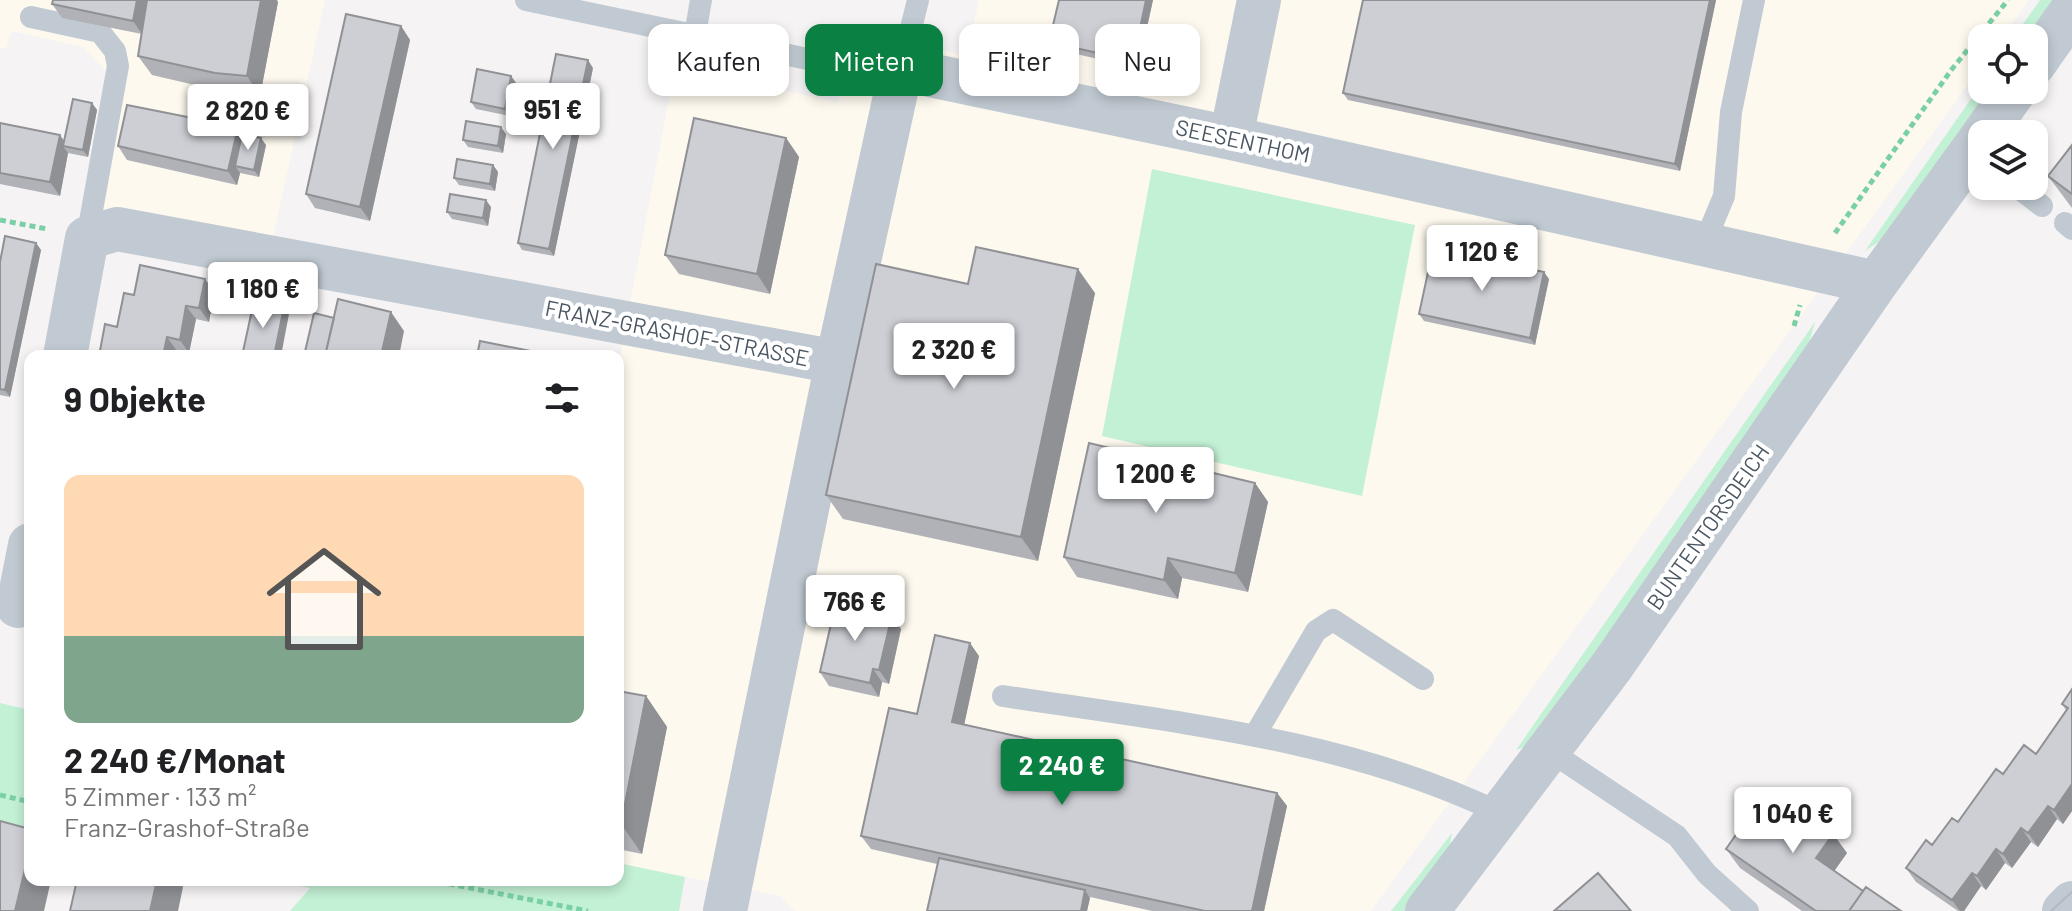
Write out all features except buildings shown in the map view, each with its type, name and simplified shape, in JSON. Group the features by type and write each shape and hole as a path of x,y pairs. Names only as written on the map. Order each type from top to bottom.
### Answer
{"street":[{"path":"1231,138 1259,0"},
{"path":"2048,44 2072,10"},
{"name":"SEESENTHOM","path":"943,78 1231,138 1876,283"},
{"path":"837,362 895,96"},
{"name":"BUNTENTORSDEICH","path":"1427,911 1612,666 1876,283 1968,161"},
{"name":"FRANZ-GRASHOF-STRASSE","path":"87,238 117,229 837,362 725,911"},
{"path":"66,350 87,238"},
{"path":"2064,911 2072,903"}],"lane":[{"path":"526,0 648,25"},
{"path":"697,24 701,0"},
{"path":"912,24 918,0"},
{"path":"1704,244 1724,196 1731,112 1754,0"},
{"path":"31,17 100,32 115,51 118,66 87,238"},
{"path":"2034,200 2057,218"},
{"path":"1255,735 1316,631 1333,620 1423,679"},
{"path":"1003,696 1255,735 1373,762 1500,813"},
{"path":"1548,750 1677,836 1707,874 1748,911"}],"path":[{"path":"1791,340 1810,268 1952,69 2008,0"},
{"path":"0,220 87,238"},
{"path":"0,795 24,801"},
{"path":"460,886 588,911"}],"shaded area":[{"path":"0,0 325,0 269,255 108,224 90,180 111,77 83,47 12,31 6,49 0,48"},
{"path":"979,0 2029,0 2011,24 1968,24 1968,84 1371,911 794,911 780,896 624,864 624,350 621,350 669,96 789,96 789,91 838,102 839,96 943,96 943,50 959,53 959,96 1079,96 1079,24 974,24"}],"green space":[{"path":"2040,0 2055,0 2039,24 2023,24"},
{"path":"1968,103 1982,104 1968,120 1968,124 1892,233 1865,251"},
{"path":"1152,169 1415,225 1362,496 1102,436"},
{"path":"1815,322 1802,366 1534,743 1516,750"},
{"path":"0,703 24,709 24,828 0,823"},
{"path":"1452,833 1448,857 1405,911 1391,911"},
{"path":"624,864 685,877 679,911 290,911 310,888 300,886 624,886"}],"tram line":[{"path":"2051,911 2072,892"}]}
